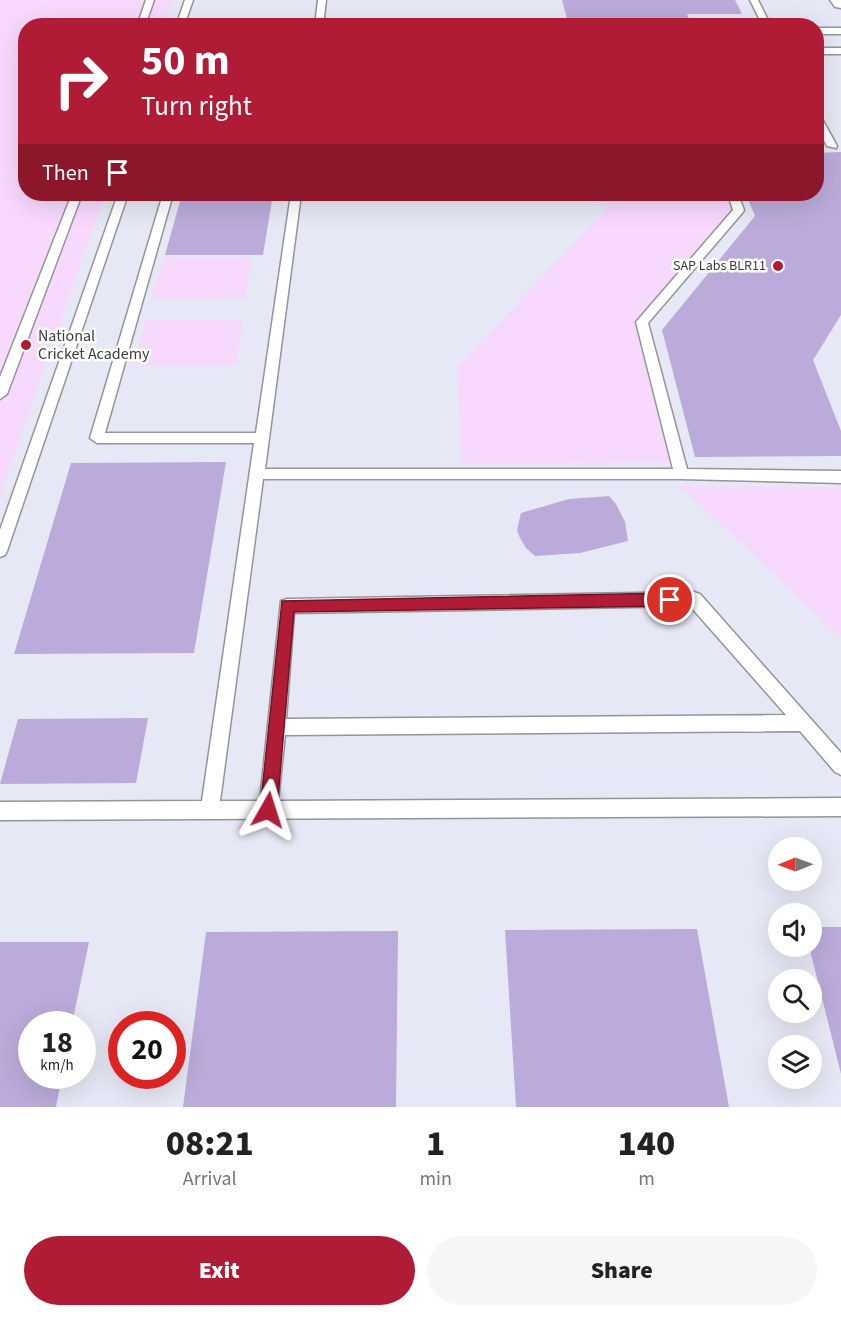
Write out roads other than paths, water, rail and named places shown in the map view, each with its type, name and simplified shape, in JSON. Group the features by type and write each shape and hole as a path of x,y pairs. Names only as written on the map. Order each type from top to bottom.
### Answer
{"lane":[{"path":"144,18 150,0"},
{"path":"183,18 189,0"},
{"path":"320,18 322,0"},
{"path":"754,0 763,18"},
{"path":"824,31 841,31"},
{"path":"824,51 841,51"},
{"path":"824,129 836,146"},
{"path":"0,394 74,201"},
{"path":"0,551 121,201"},
{"path":"166,201 97,438 262,438"},
{"path":"210,810 295,201"},
{"path":"681,474 642,322 739,210 736,201"},
{"path":"257,474 681,474 841,477"},
{"path":"268,810 287,606 694,599 841,766"},
{"path":"277,727 804,723"},
{"path":"0,811 841,807"}],"place":[{"name":"SAP Labs BLR11","path":"778,266"},
{"name":"National Cricket Academy","path":"26,345"}]}
